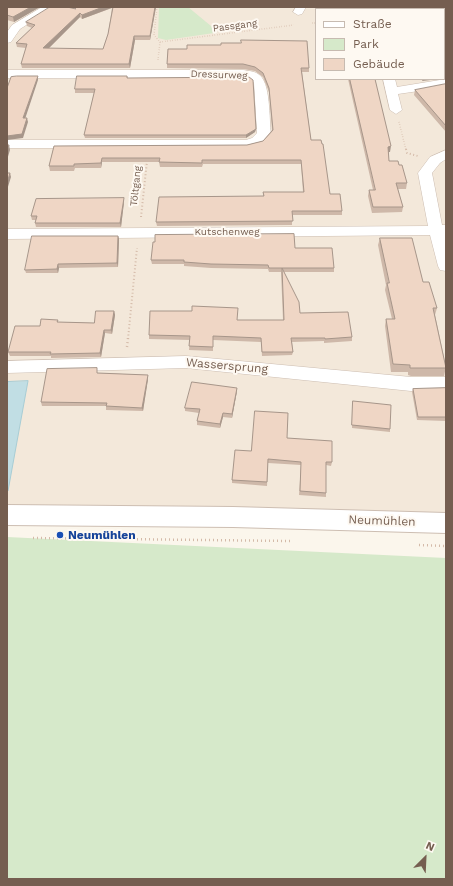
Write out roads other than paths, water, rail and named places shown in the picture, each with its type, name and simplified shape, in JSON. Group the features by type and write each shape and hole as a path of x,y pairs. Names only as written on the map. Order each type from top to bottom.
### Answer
{"street":[{"path":"7,40 12,27 50,7"},
{"name":"Dressurweg","path":"7,74 156,73 243,74 254,76 260,82 264,134 257,141 247,144 7,144"},
{"path":"396,110 391,85 446,83"},
{"path":"441,157 425,173 441,230 446,266"},
{"name":"Kutschenweg","path":"7,234 441,230"},
{"name":"Wassersprung","path":"7,367 186,362 411,384 446,384"},
{"name":"Neumühlen","path":"7,515 233,517 446,523"}],"water":[{"path":"28,381 8,491 7,491 7,382"}],"place":[{"name":"Neumühlen","path":"60,535"}]}
